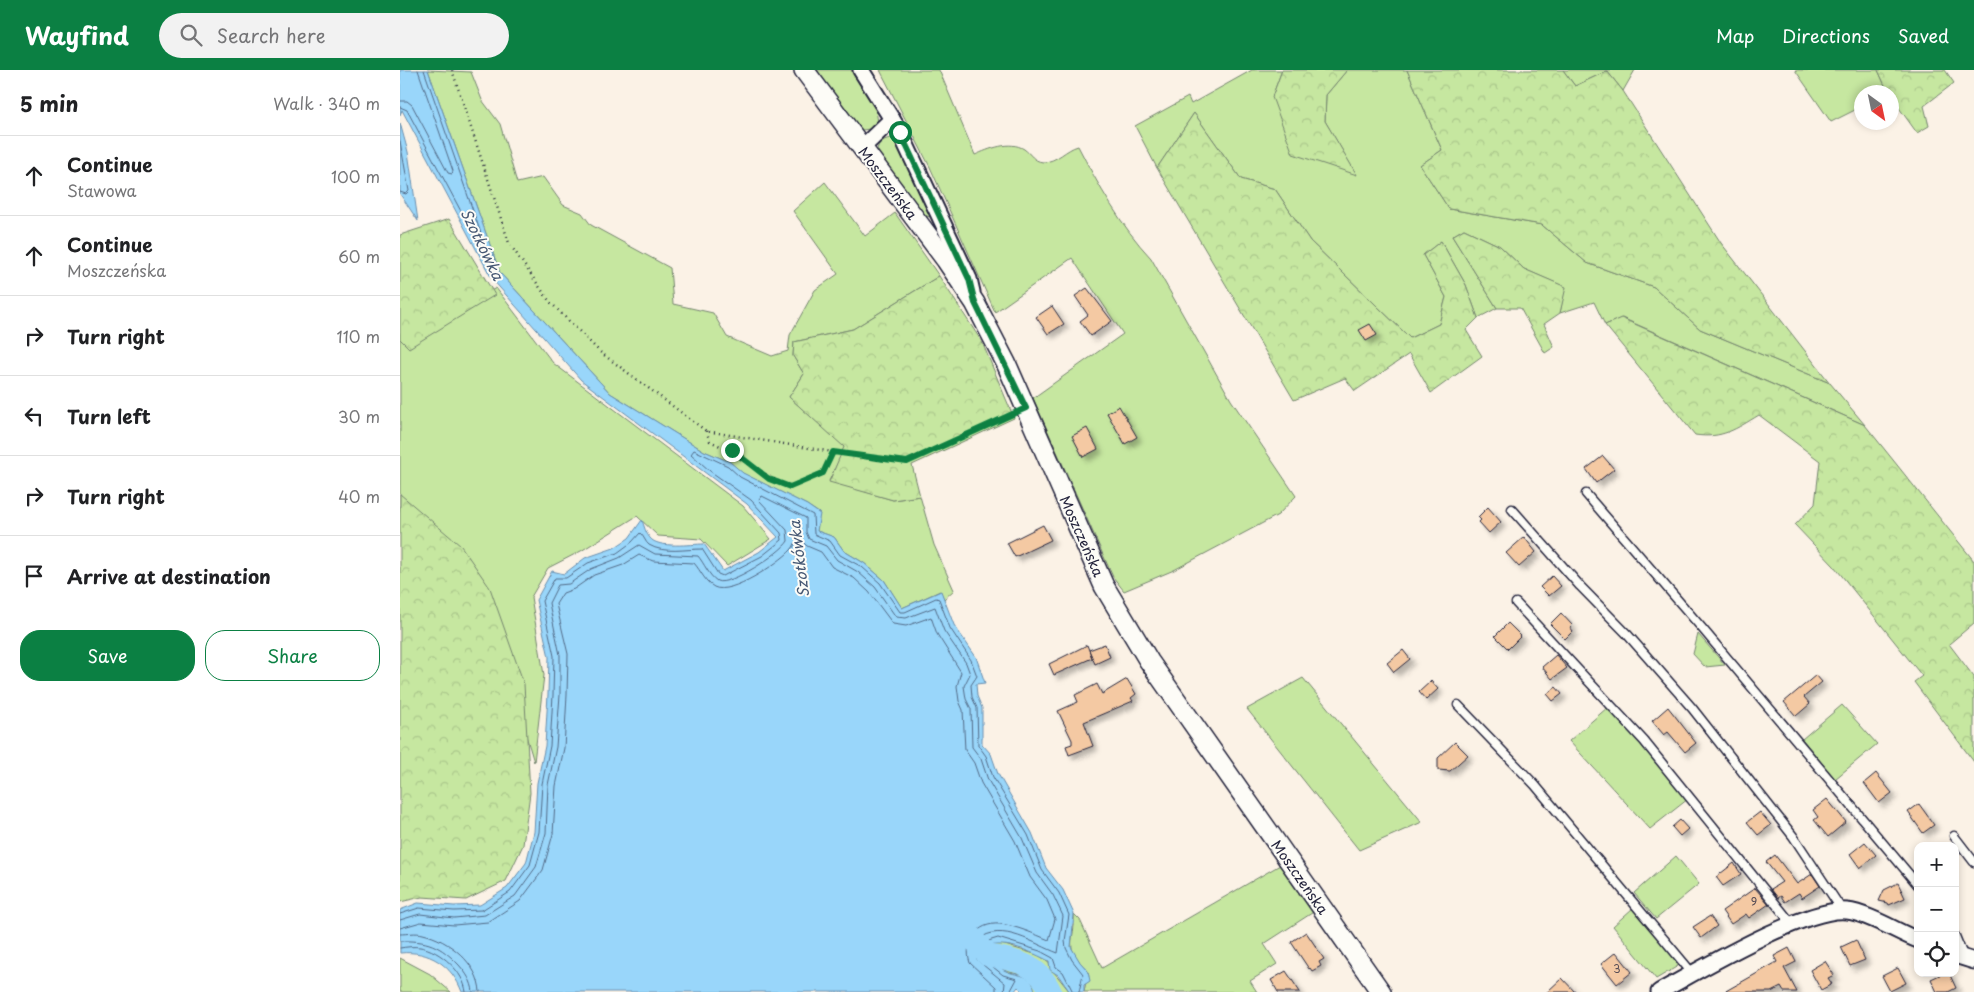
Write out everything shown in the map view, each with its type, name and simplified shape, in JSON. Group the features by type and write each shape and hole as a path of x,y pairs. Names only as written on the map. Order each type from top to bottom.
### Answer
{"street":[{"name":"Moszczeńska","path":"804,70 946,260 975,303 1026,408 1104,586 1149,661 1381,992"},
{"path":"861,70 892,119 969,279 975,303"},
{"path":"862,148 892,119"},
{"path":"1659,992 1792,924 1829,912 1842,910 1866,916 1914,938"}],"lane":[{"path":"1586,494 1701,627 1914,880"},
{"path":"1512,509 1580,586 1627,634 1698,715 1792,836 1842,910"},
{"path":"1516,603 1644,741 1792,924"},
{"path":"1458,706 1535,785 1693,974"},
{"path":"1954,836 1974,862"},
{"path":"1959,945 1965,958"}],"path":[{"path":"452,70 509,243 545,295 600,352 706,431 907,462 1026,408"},
{"path":"706,431 710,441 732,450 769,479 790,487 823,473 833,452"}],"green space":[{"path":"428,70 471,72 482,100 500,124 517,183 543,177 563,205 582,213 591,225 670,268 673,304 713,313 727,337 772,356 788,351 790,335 815,290 838,274 793,211 825,182 865,236 895,213 939,276 853,329 794,342 793,356 804,374 789,397 845,447 829,481 893,500 920,496 934,545 954,590 944,599 940,591 902,608 884,580 864,563 844,551 834,537 817,531 819,513 807,505 742,473 730,462 704,451 610,393 500,273"},
{"path":"814,70 854,70 875,105 878,122 870,129 862,130"},
{"path":"880,70 939,70 975,155 1000,146 1012,145 1024,149 1034,159 1043,162 1053,160 1078,146 1111,205 1140,246 1151,258 1231,400 1296,496 1278,515 1174,570 1124,591 1113,577 1033,398 1123,334 1072,258 995,312 930,167"},
{"path":"1252,70 1282,70 1272,97 1356,174 1325,121 1326,95 1347,70 1407,70 1442,150 1420,165 1449,209 1542,225 1587,263 1654,287 1700,329 1830,383 1865,425 1622,318 1605,325 1594,302 1560,313 1565,287 1524,269 1500,246 1464,229 1452,236 1497,308 1478,318 1466,285 1441,241 1423,255 1446,297 1439,324 1410,338 1310,241 1275,189 1241,179 1194,113 1157,168 1135,126 1188,97 1191,104"},
{"path":"1282,70 1347,70 1326,95 1325,121 1357,175 1293,154 1272,97"},
{"path":"1407,70 1563,70 1575,86 1607,71 1623,91 1721,243 1830,383 1700,329 1654,287 1587,263 1542,225 1449,209 1420,165 1442,150"},
{"path":"1563,70 1635,70 1623,91 1607,71 1575,86"},
{"path":"1795,70 1878,70 1885,85 1854,85 1854,110 1831,122"},
{"path":"1878,70 1945,70 1954,83 1924,106 1929,126 1917,133 1899,108 1899,85 1885,85"},
{"path":"1194,113 1241,179 1275,189 1310,241 1410,338 1439,324 1446,297 1423,255 1441,241 1466,285 1478,318 1466,330 1482,356 1431,393 1409,354 1355,391 1345,378 1294,400 1157,168"},
{"path":"892,138 898,142 931,214 930,217 923,215 877,155 877,148 880,143"},
{"path":"449,219 495,295 409,348 400,339 400,235"},
{"path":"1464,229 1500,246 1524,269 1566,287 1560,313 1544,324 1554,347 1545,353 1520,308 1497,308 1452,236"},
{"path":"939,276 982,342 1014,418 912,465 920,496 893,500 829,482 844,447 789,397 804,374 793,356 794,342 853,329"},
{"path":"496,288 553,363 743,506 771,539 727,566 701,539 658,536 637,516 581,551 548,568 531,597 544,675 534,762 481,586 400,511 400,333 405,338"},
{"path":"1621,318 1865,425 1974,561 1974,623 1949,644 1974,677 1974,762 1914,682 1922,676 1834,566 1795,525 1815,504 1820,461 1759,415 1728,432 1713,436 1695,435 1605,325"},
{"path":"400,494 461,546 490,588 524,684 530,793 523,845 506,881 466,900 422,897 400,902"},
{"path":"1698,634 1725,665 1705,667 1693,654"},
{"path":"1303,678 1422,822 1359,850 1247,709"},
{"path":"1842,705 1877,744 1835,779 1802,739"},
{"path":"1608,707 1688,799 1650,829 1569,741"},
{"path":"1676,856 1699,884 1656,919 1634,893"},
{"path":"1280,865 1315,911 1264,944 1277,964 1250,981 1257,992 1084,992 1088,971 1072,949 1074,914 1080,920 1102,968"},
{"path":"1633,908 1676,960 1678,966 1656,979 1613,926"},
{"path":"998,943 1038,955 1049,962 1050,967 1070,992 1035,992 1027,976 1005,971 987,955 986,947"},
{"path":"400,958 430,974 451,992 400,992"}],"water":[{"path":"400,70 428,70 500,273 610,393 704,451 730,462 743,473 807,505 820,514 817,531 834,537 844,551 864,563 884,580 902,608 941,591 954,625 976,657 985,683 976,684 977,696 982,708 982,744 991,754 998,774 1032,833 1046,868 1063,890 1074,914 1071,947 1088,971 1090,981 1084,985 1084,992 1070,992 1058,975 1050,970 1049,961 1019,948 1002,945 986,947 987,955 1003,970 1028,979 1034,986 1035,992 1023,992 1018,987 1014,992 462,992 452,974 438,961 421,954 400,953 400,910 418,903 454,906 480,905 507,888 526,863 534,832 537,783 545,746 548,694 549,657 536,600 552,571 564,574 585,558 614,548 629,538 642,520 650,538 660,544 704,544 723,571 759,552 778,537 747,504 581,380 492,279 402,110 400,115"},
{"path":"400,123 408,152 418,221 400,194"}],"building":[{"path":"1087,288 1112,321 1091,336 1080,321 1088,315 1075,296"},
{"path":"1052,306 1064,324 1048,334 1036,317"},
{"path":"1370,324 1377,335 1366,341 1359,330"},
{"path":"1119,406 1137,437 1125,444 1107,413"},
{"path":"1087,428 1098,449 1083,457 1072,436"},
{"path":"1603,456 1614,469 1596,483 1586,469"},
{"path":"1488,507 1501,522 1489,533 1479,522 1481,520 1478,517"},
{"path":"1043,525 1051,540 1015,557 1007,543"},
{"path":"1524,537 1536,552 1519,567 1506,553"},
{"path":"1552,576 1561,586 1549,596 1540,587"},
{"path":"1561,613 1572,625 1570,627 1573,631 1565,639 1550,624"},
{"path":"1508,623 1521,636 1508,649 1495,636"},
{"path":"1105,644 1110,657 1095,664 1089,650"},
{"path":"1087,645 1092,658 1054,675 1049,664"},
{"path":"1403,650 1410,659 1394,672 1387,663"},
{"path":"1556,655 1567,668 1552,679 1542,667"},
{"path":"1816,675 1822,682 1804,697 1810,704 1796,716 1784,702"},
{"path":"1127,679 1136,694 1131,698 1133,701 1084,722 1093,746 1069,755 1066,746 1072,744 1072,740 1058,711 1078,702 1075,695 1097,684 1102,694"},
{"path":"1431,681 1438,689 1426,700 1419,692"},
{"path":"1556,687 1562,694 1553,701 1547,694"},
{"path":"1668,707 1696,743 1685,752 1668,732 1664,735 1652,721"},
{"path":"1455,742 1468,755 1450,771 1438,770 1438,758"},
{"path":"1876,773 1892,793 1879,803 1864,783"},
{"path":"1827,799 1846,822 1828,837 1814,820 1818,817 1813,810"},
{"path":"1919,804 1934,825 1923,833 1908,812"},
{"path":"1760,812 1771,825 1758,835 1747,822"},
{"path":"1680,820 1688,829 1680,836 1672,827"},
{"path":"1865,842 1876,855 1860,868 1850,854"},
{"path":"1775,855 1797,884 1812,874 1820,886 1802,898 1799,893 1785,902 1781,896 1778,898 1771,889 1782,882 1766,862"},
{"path":"1734,863 1741,874 1723,886 1716,877"},
{"path":"1898,883 1905,898 1889,905 1879,901 1884,890"},
{"path":"1755,888 1769,904 1749,918 1746,914 1731,924 1722,911"},
{"path":"1710,916 1717,926 1701,938 1693,927"},
{"path":"1306,932 1324,959 1319,962 1321,966 1312,971 1291,942"},
{"path":"1856,940 1865,960 1850,966 1841,947"},
{"path":"1789,948 1796,962 1784,968 1797,992 1784,992 1781,987 1771,992 1724,992 1777,962 1774,956"},
{"path":"1616,952 1632,972 1617,984 1601,964"},
{"path":"1825,961 1834,975 1828,978 1832,984 1821,990 1810,970"},
{"path":"1898,968 1906,983 1890,991 1882,976"},
{"path":"1286,971 1300,992 1278,992 1271,980"},
{"path":"1935,977 1951,977 1956,988 1948,992 1937,992 1931,979"},
{"path":"1562,978 1575,992 1547,992"}],"waterway":[{"name":"Szotkówka","path":"968,933 987,955 1025,964 1046,982 1051,992"}],"route":[{"path":"732,450 769,479 790,487 823,473 833,452 907,462 1026,408 1006,363 975,303 969,279 900,132"}]}
